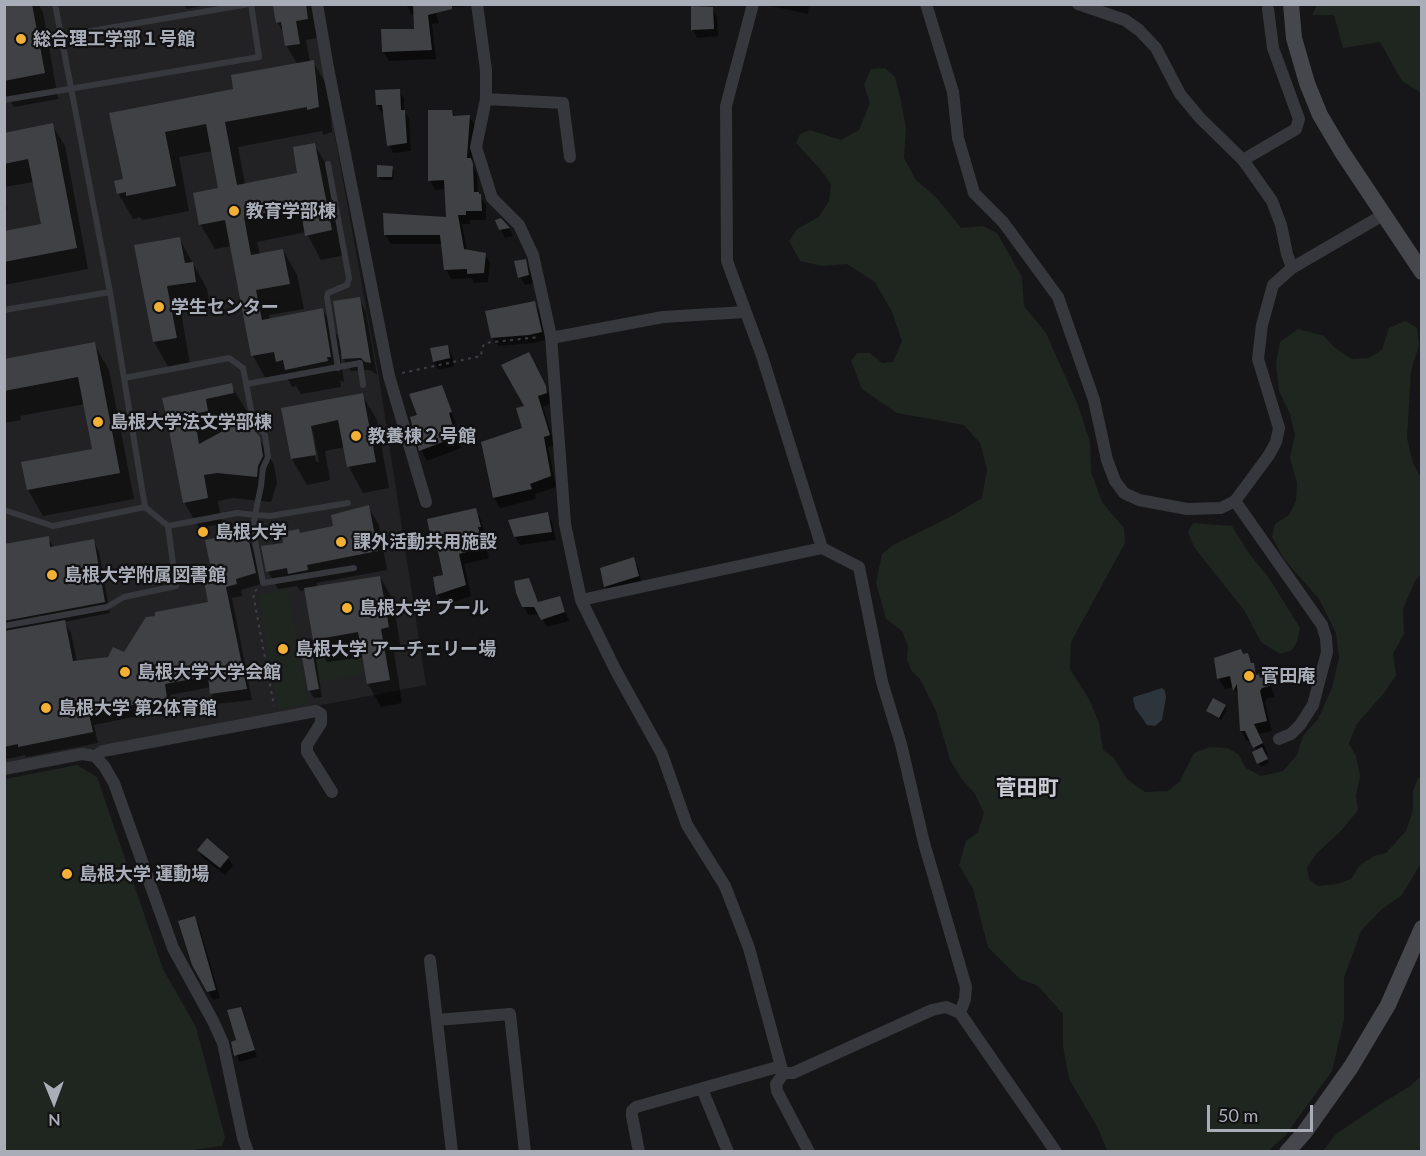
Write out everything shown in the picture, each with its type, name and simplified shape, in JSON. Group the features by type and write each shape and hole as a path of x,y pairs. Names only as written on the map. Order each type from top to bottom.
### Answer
{"street":[{"path":"317,4 389,376 426,502"},
{"path":"477,4 486,70 486,99 476,147 492,198 519,225 533,255 551,337 565,524 581,600 662,754 687,825 725,886 749,948 782,1069 776,1086 809,1152"},
{"path":"753,4 726,106 727,261 762,356 822,548"},
{"path":"926,4 953,92 958,138 974,193 1003,222 1058,297 1094,400 1107,460 1115,481 1124,493 1139,500 1187,509 1221,508 1235,501 1262,467 1276,442 1279,428 1258,359 1262,325 1273,285 1292,268 1383,215"},
{"path":"1078,4 1125,20 1139,30 1156,48 1180,94 1200,118 1244,160 1272,201 1292,268"},
{"path":"1291,4 1294,38 1307,83 1320,115 1422,272"},
{"path":"1244,160 1296,129 1299,119 1273,48 1268,9"},
{"path":"486,99 563,103 570,157"},
{"path":"551,337 663,317 745,312"},
{"path":"1235,501 1322,625 1326,638 1328,652 1313,705 1300,725 1291,734 1279,739"},
{"path":"581,600 822,548 860,567 882,682 901,744 924,843 966,987 960,1013"},
{"path":"95,756 103,751 312,711 321,714 321,723 307,745 307,752 332,792"},
{"path":"4,769 82,754 95,756 104,766 114,783 173,948 223,1043 248,1152"},
{"path":"1287,1152 1305,1133 1351,1067 1388,1005 1422,928"},
{"path":"430,960 452,1152"},
{"path":"639,1152 632,1116 634,1108 782,1069 792,1073 932,1010 946,1007 960,1013 1056,1152"},
{"path":"437,1020 510,1014 525,1152"},
{"path":"702,1089 728,1152"}],"lane":[{"path":"4,626 107,606 124,597 176,586 168,526 145,507 110,292 56,4"},
{"path":"4,100 259,57 250,4 62,36"},
{"path":"328,164 349,278 347,285 328,293 327,297 338,368"},
{"path":"4,310 110,292"},
{"path":"124,378 229,358 243,368 253,420 265,435 267,451 253,530 263,583 354,568"},
{"path":"247,384 360,363 363,385"},
{"path":"168,526 237,513 270,516 348,503"},
{"path":"4,510 53,526 145,507"}],"path":[{"path":"389,376 481,356 485,343 551,337"},
{"path":"263,583 253,594 276,718"}],"shaded area":[{"name":"島根大学","path":"5,5 311,5 379,378 426,685 5,766"},
{"path":"1317,5 1421,5 1421,93 1402,81 1380,42 1343,48 1334,15 1312,15"},
{"path":"885,68 895,77 906,128 904,158 916,180 937,198 961,228 983,226 997,233 1022,277 1024,306 1046,333 1078,405 1090,442 1091,472 1102,502 1124,528 1125,543 1071,642 1070,669 1089,699 1099,723 1103,750 1114,758 1127,779 1145,792 1168,791 1180,781 1194,753 1210,747 1227,748 1238,754 1246,768 1261,776 1283,771 1297,755 1303,736 1318,719 1332,688 1339,658 1336,633 1319,599 1284,559 1272,537 1275,524 1289,515 1296,501 1297,483 1290,458 1295,435 1290,414 1279,391 1276,363 1280,342 1298,329 1324,336 1335,348 1352,359 1369,358 1382,350 1389,328 1405,321 1417,328 1419,345 1411,371 1407,438 1413,463 1421,478 1421,574 1415,581 1403,609 1404,634 1393,654 1396,675 1384,693 1356,725 1349,744 1356,756 1360,776 1356,796 1358,810 1342,830 1317,853 1307,867 1309,879 1318,886 1337,884 1351,879 1360,865 1374,856 1386,853 1406,831 1413,810 1413,791 1418,778 1421,777 1421,863 1402,895 1382,909 1361,931 1344,978 1344,1020 1332,1071 1285,1136 1268,1151 1107,1151 1098,1128 1069,1079 1063,1046 1063,1014 1038,986 1020,979 988,947 973,889 959,865 966,841 978,832 984,813 975,794 961,778 950,760 936,711 920,679 911,670 907,659 908,647 902,631 886,619 876,583 882,554 893,545 952,516 982,498 987,469 980,443 964,425 897,413 862,389 851,361 857,353 870,353 882,363 893,362 902,341 892,312 875,282 847,264 822,266 800,261 789,241 797,229 819,217 829,201 831,184 796,143 800,134 810,130 841,140 859,130 870,103 864,85 871,69"},
{"path":"1193,523 1232,526 1248,552 1269,578 1300,628 1297,642 1292,650 1280,654 1261,642 1244,610 1194,547 1188,532"},
{"name":"島根大学 アーチェリー場","path":"288,589 308,704 278,709 258,595"},
{"path":"358,641 364,673 319,682 313,650"},
{"path":"1162,688 1166,697 1162,720 1155,726 1147,725 1135,708 1133,699"},
{"name":"島根大学 運動場","path":"77,765 97,777 163,969 196,1027 225,1137 222,1146 177,1152 5,1151 5,779"},
{"path":"1421,1076 1421,1151 1323,1151 1336,1134 1410,1086"}],"building":[{"name":"総合理工学部１号館","path":"4,4 32,4 45,73 4,81"},
{"path":"306,4 308,19 296,21 300,44 285,46 281,22 276,23 273,6"},
{"path":"413,4 452,4 452,9 428,15 432,50 382,52 381,29 414,29"},
{"path":"691,6 713,7 714,29 691,30"},
{"name":"教育学部棟","path":"314,60 319,107 307,110 307,107 225,122 237,185 297,173 293,147 315,143 332,230 305,236 300,206 244,217 251,255 283,249 290,284 256,290 262,320 323,308 331,357 327,357 328,361 285,370 283,360 276,362 274,352 251,356 225,220 199,225 193,193 218,188 206,124 165,132 176,186 126,196 126,192 117,194 114,181 123,179 109,113 233,89 231,75"},
{"path":"400,89 401,110 405,110 407,143 387,146 382,105 376,105 375,90"},
{"path":"428,110 452,110 453,116 470,115 467,158 471,158 473,164 474,192 481,194 482,211 466,211 466,215 458,215 464,249 486,253 484,273 467,274 467,269 444,270 440,235 384,235 383,213 446,217 444,180 428,181"},
{"path":"53,123 77,248 4,262 4,231 41,224 28,159 4,164 4,133"},
{"path":"377,165 393,166 392,177 377,177"},
{"path":"501,218 510,228 499,230 495,220"},
{"name":"学生センター","path":"180,237 185,263 193,262 196,282 167,286 177,338 153,342 134,245"},
{"path":"526,259 529,275 518,278 514,261"},
{"path":"360,297 371,363 361,358 342,359 333,301"},
{"path":"535,301 542,332 491,338 485,311"},
{"name":"島根大学法文学部棟","path":"95,342 120,473 27,490 21,462 92,449 78,377 4,391 4,359"},
{"path":"448,345 450,358 433,362 430,348"},
{"path":"529,352 546,386 547,393 538,396 550,435 544,437 551,476 530,484 532,489 493,498 481,442 522,428 516,408 524,406 501,365"},
{"path":"232,383 234,393 206,399 208,411 194,414 199,444 245,419 260,437 263,456 258,466 257,477 217,473 204,475 208,498 183,503 162,398"},
{"path":"442,385 452,412 449,413 456,437 419,451 410,417 417,415 409,394"},
{"name":"教養棟２号館","path":"363,393 376,462 347,467 338,420 311,426 316,455 291,459 281,408"},
{"path":"369,505 378,551 307,565 308,570 288,574 287,568 266,572 261,546 283,543 282,532 299,529 300,533 333,526 331,515"},
{"path":"476,508 481,527 478,527 484,547 459,554 466,585 436,595 433,577 443,575 435,537 431,539 427,519"},
{"path":"548,512 552,532 514,537 508,520"},
{"path":"247,532 256,573 236,579 237,584 226,587 247,689 210,694 208,676 165,684 167,698 89,714 93,732 18,747 18,744 4,747 4,631 65,620 73,661 108,657 113,647 124,652 146,617 155,616 155,612 208,602 202,571 211,569 205,540"},
{"name":"島根大学附属図書館","path":"49,536 50,547 94,539 105,602 4,621 4,544"},
{"path":"634,557 639,576 604,587 600,568"},
{"name":"島根大学 プール","path":"380,576 389,627 381,629 390,680 367,684 358,632 313,640 304,588"},
{"path":"529,578 538,602 560,596 565,612 541,620 534,607 522,607 514,581"},
{"path":"1241,649 1243,654 1248,653 1251,663 1254,663 1256,675 1259,674 1260,678 1267,676 1270,686 1260,691 1267,721 1254,724 1263,743 1253,748 1245,731 1240,731 1237,684 1233,691 1230,676 1217,679 1214,658"},
{"path":"312,650 319,689 308,691 301,652"},
{"path":"1213,698 1226,705 1219,718 1206,711"},
{"path":"1262,747 1268,759 1257,764 1252,752"},
{"path":"207,838 229,857 220,868 197,850"},
{"path":"195,916 216,990 207,992 192,965 178,921"},
{"path":"241,1007 255,1050 234,1056 231,1042 236,1040 227,1010"}],"place":[{"name":"総合理工学部１号館","path":"21,39"},
{"name":"教育学部棟","path":"234,211"},
{"name":"学生センター","path":"159,307"},
{"name":"島根大学法文学部棟","path":"98,422"},
{"name":"教養棟２号館","path":"356,436"},
{"name":"島根大学","path":"203,532"},
{"name":"課外活動共用施設","path":"341,542"},
{"name":"島根大学附属図書館","path":"52,575"},
{"name":"島根大学 プール","path":"347,608"},
{"name":"島根大学 アーチェリー場","path":"283,649"},
{"name":"島根大学大学会館","path":"125,672"},
{"name":"菅田庵","path":"1249,676"},
{"name":"島根大学 第2体育館","path":"46,708"},
{"name":"島根大学 運動場","path":"67,874"}],"district":[{"name":"菅田町","path":"1027,788"}]}
